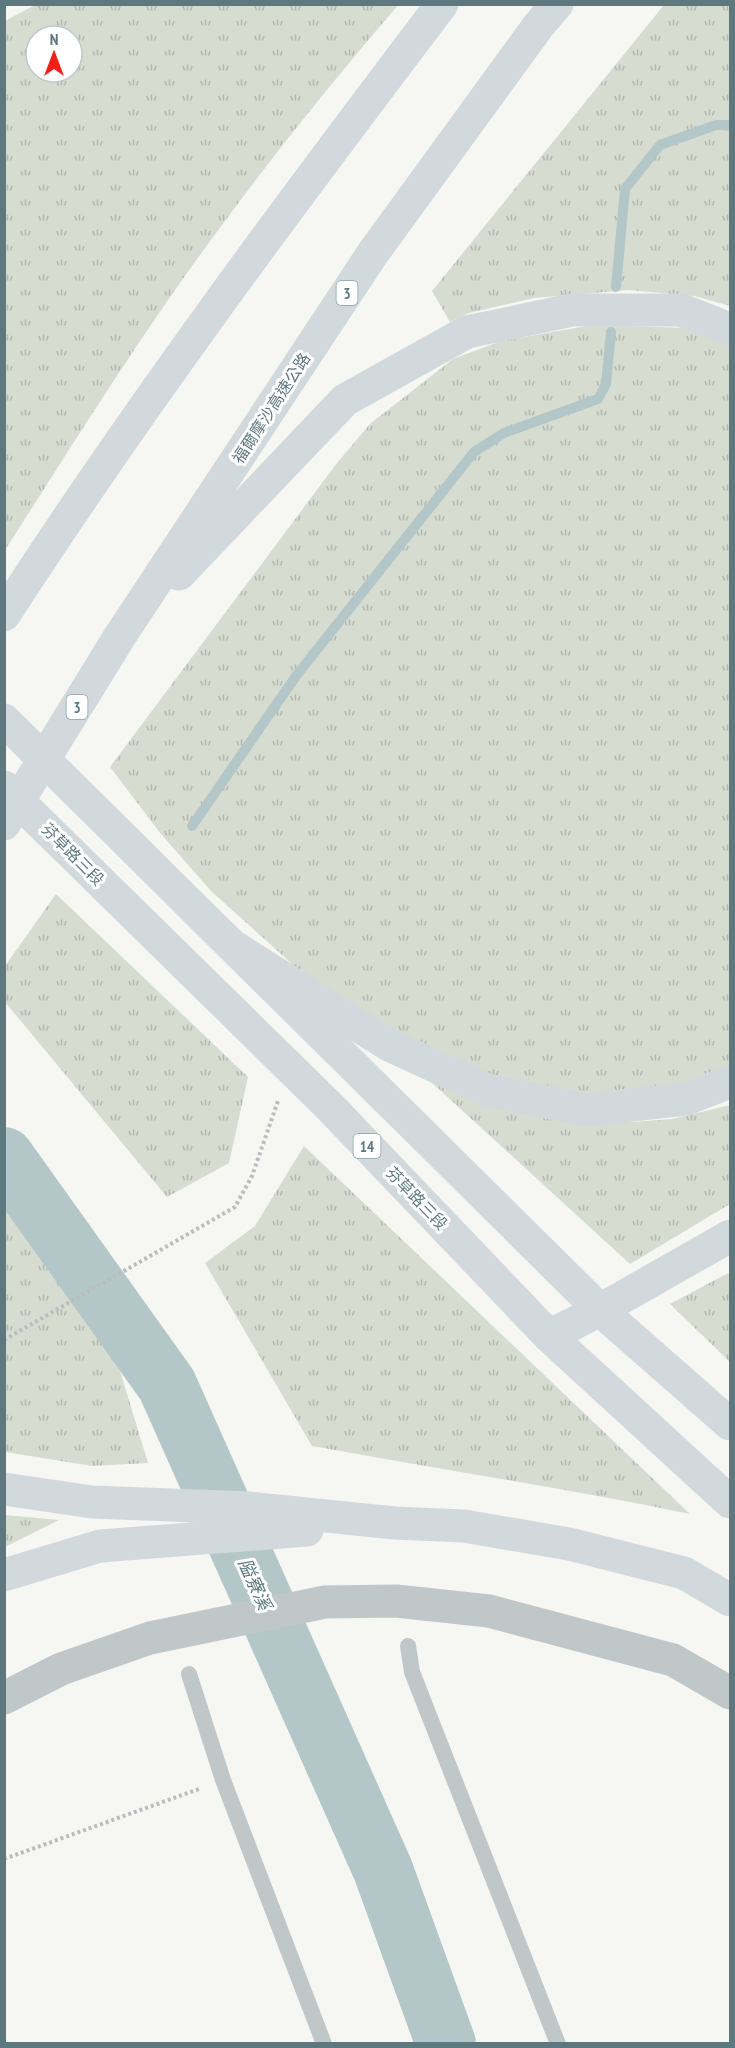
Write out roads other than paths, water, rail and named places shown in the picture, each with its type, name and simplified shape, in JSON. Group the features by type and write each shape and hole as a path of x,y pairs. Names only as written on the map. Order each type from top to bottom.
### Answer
{"main road":[{"path":"4,615 72,511 297,195 442,4"},
{"name":"福爾摩沙高速公路","path":"155,593 373,253 556,4"},
{"path":"155,593 345,400 467,332 572,310 681,310 730,329"},
{"name":"3","path":"4,824 120,636 155,593"},
{"path":"4,720 600,1310 730,1424"},
{"name":"芬草路三段","path":"4,787 290,1067 549,1336 730,1502"},
{"path":"236,948 389,1045 487,1090 586,1110 686,1099 730,1082"},
{"path":"549,1336 600,1310 730,1236"},
{"path":"4,1489 92,1502 249,1508 394,1523 464,1526 569,1544 684,1573 730,1600"},
{"path":"4,1575 100,1546 394,1523"}],"street":[{"path":"4,1698 61,1669 150,1638 325,1602 396,1601 489,1611 673,1660 730,1693"}],"lane":[{"path":"408,1646 412,1672 558,2043"},
{"path":"189,1674 224,1780 324,2043"}],"waterway":[{"path":"616,287 625,189 660,145 716,125 730,125"},
{"path":"192,826 296,676 474,452 504,433 598,399 606,384 611,332"},
{"name":"隘寮溪","path":"4,1157 167,1385 383,1870 446,2044"}]}
